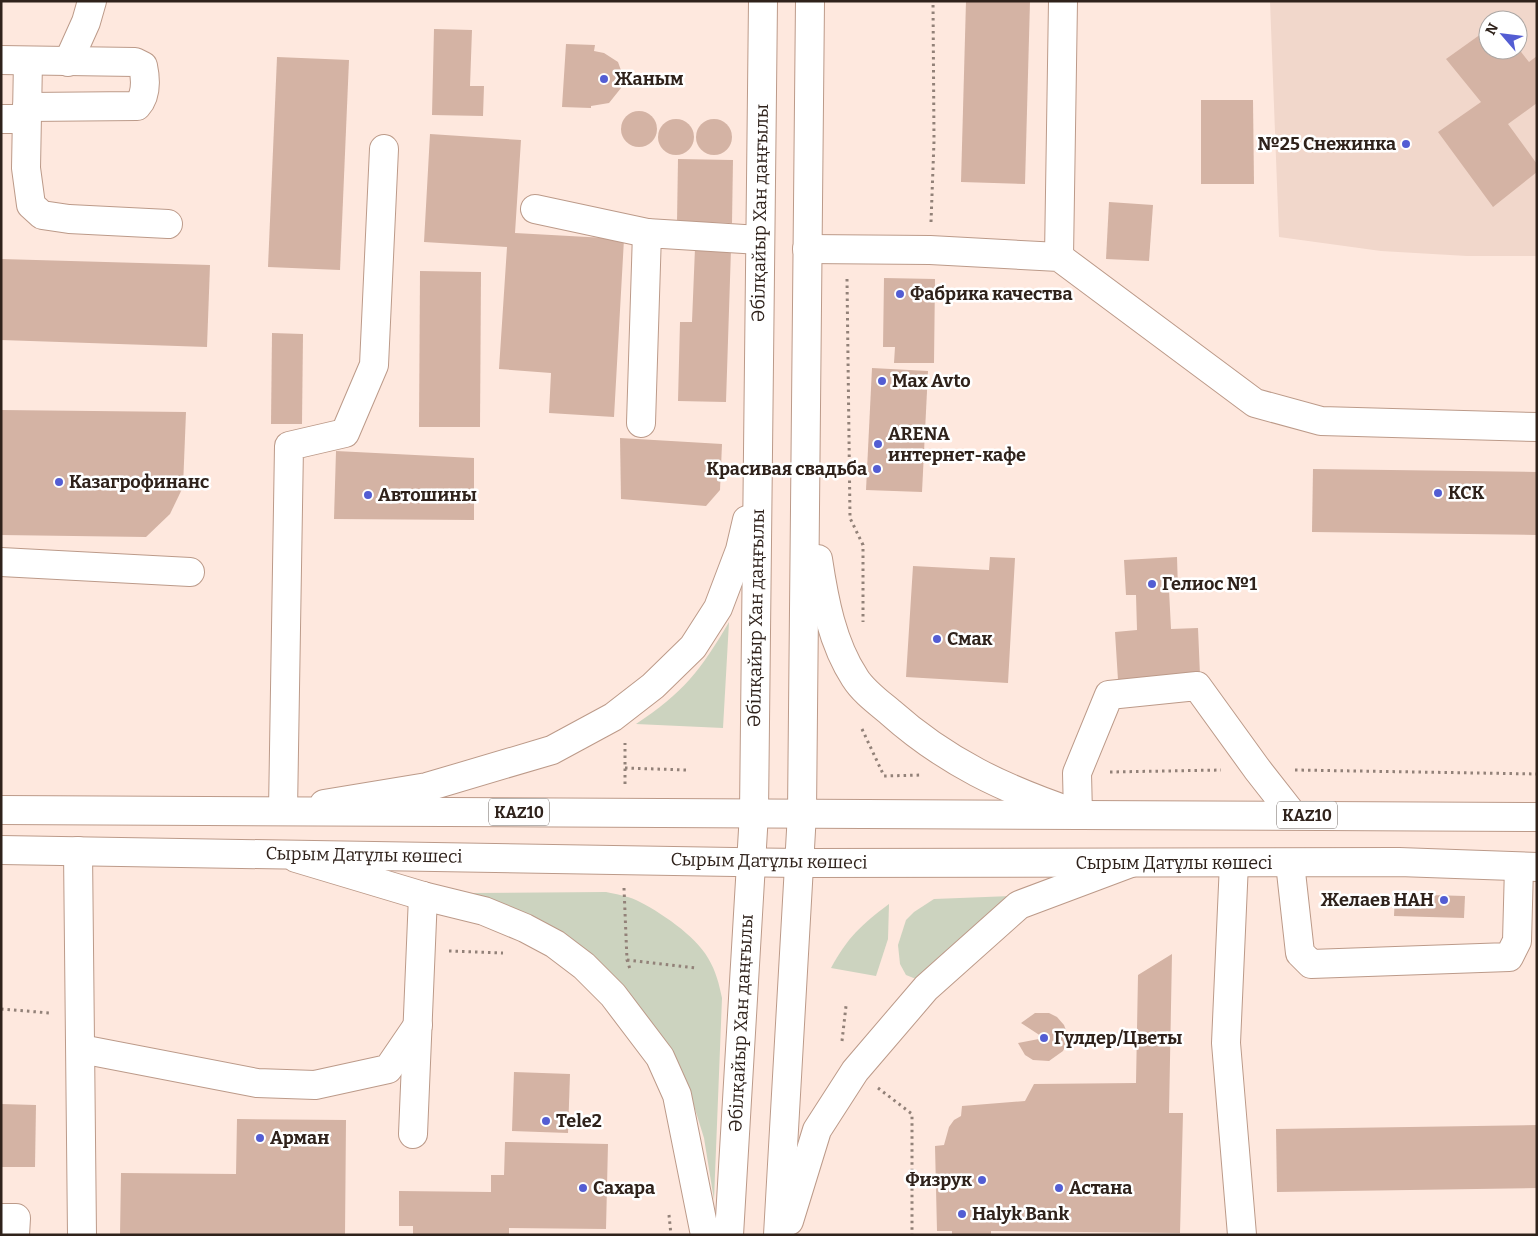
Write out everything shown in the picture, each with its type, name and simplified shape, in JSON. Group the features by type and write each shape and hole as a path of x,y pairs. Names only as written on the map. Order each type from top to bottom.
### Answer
{"main road":[{"path":"68,62 86,22 92,1"},
{"name":"Әбілқайыр Хан даңғылы","path":"729,1235 754,813 762,1"},
{"path":"778,1235 802,813 810,1"},
{"path":"1059,256 1063,1"},
{"path":"18,115 137,106 143,99 145,79 143,66 135,62 14,60 18,115 30,204 42,215 69,219 168,224"},
{"path":"384,149 374,365 345,433 289,446 284,811 427,786 552,750 613,717 653,686 693,646 718,608 740,550 758,469"},
{"path":"535,209 647,233 760,240"},
{"path":"641,423 647,233"},
{"path":"808,250 930,250 1059,256 1255,403 1321,421 1537,427"},
{"path":"805,471 823,597 837,641 855,678 908,728 944,754 978,775 1011,790 1078,814 1077,773 1109,695 1197,686 1293,815"},
{"path":"1,562 190,572"},
{"name":"KAZ10","path":"1,810 1537,817"},
{"name":"Сырым Датұлы көшесі","path":"1,850 800,863 1399,862 1528,867"},
{"path":"78,851 82,1235"},
{"path":"283,854 423,896 484,911 525,928 555,944 584,966 613,995 660,1057 677,1095 705,1235"},
{"path":"1234,862 1226,1043 1242,1235"},
{"path":"784,1235 817,1130 855,1071 926,988 1019,905 1132,863"},
{"path":"1290,863 1300,953 1311,964 1509,957 1517,941 1528,867"},
{"path":"413,1134 423,896"},
{"path":"81,1049 257,1083 315,1086 388,1069 418,1024"},
{"path":"1,1218 16,1218 15,1235"}],"path":[{"path":"930,250 934,141 933,1"},
{"path":"847,251 850,518 863,545 863,624"},
{"path":"860,722 884,776 931,775"},
{"path":"625,768 686,770"},
{"path":"1077,773 1257,769 1537,774"},
{"path":"421,950 505,953"},
{"path":"628,960 696,968"},
{"path":"846,1006 839,1059 912,1114 912,1235"},
{"path":"1,1009 80,1016"},
{"path":"668,1206 671,1235"}],"shaded area":[{"name":"№25 Снежинка","path":"1270,1 1537,1 1537,256 1467,256 1381,251 1279,237"}],"green space":[{"path":"729,622 723,728 636,724 666,702 690,679 709,654"},
{"path":"606,892 636,900 676,925 695,941 711,963 715,973 722,998 714,1200 704,1138 690,1093 669,1048 635,1001 609,973 521,913 470,893"},
{"path":"1011,896 916,979 906,975 900,964 898,945 906,920 914,912 934,899"},
{"path":"889,904 888,939 876,976 831,968 843,948 856,932"}],"building":[{"path":"966,1 1030,1 1025,184 961,182"},
{"path":"434,29 472,30 470,86 484,86 483,116 432,115"},
{"path":"1478,36 1478,60 1527,60 1529,62 1537,56 1537,103 1508,124 1537,164 1537,172 1493,207 1438,132 1481,102 1446,59"},
{"path":"566,44 595,45 594,51 604,53 618,62 623,76 621,88 609,103 591,106 591,108 562,107"},
{"path":"277,57 349,60 340,270 268,267"},
{"path":"1201,100 1253,100 1254,184 1201,184"},
{"path":"639,111 646,112 652,116 656,122 656,136 652,142 646,146 639,147 632,146 626,142 622,136 621,129 622,122 626,116 632,112"},
{"path":"676,119 688,125 694,137 688,149 676,155 664,149 658,137 664,125"},
{"path":"714,119 721,120 727,124 731,130 731,144 727,150 721,154 714,155 707,154 701,150 697,144 696,137 697,130 701,124 707,120"},
{"path":"430,134 521,140 515,233 624,239 614,417 549,413 551,373 499,369 507,247 424,242"},
{"path":"678,159 733,160 732,223 677,222"},
{"path":"1109,202 1153,205 1149,261 1106,259"},
{"path":"695,248 731,249 726,402 678,401 680,322 692,322"},
{"path":"1,259 210,265 207,347 1,340"},
{"path":"420,271 481,272 480,427 419,427"},
{"path":"884,278 935,279 934,363 894,363 895,347 883,347"},
{"path":"272,333 303,334 302,424 271,424"},
{"path":"872,368 928,371 922,492 866,490"},
{"path":"1,410 186,412 183,487 170,514 146,537 1,535"},
{"path":"620,438 722,444 720,490 706,506 621,499"},
{"path":"336,451 474,458 474,520 334,519"},
{"path":"1313,469 1537,472 1537,535 1312,532"},
{"path":"990,557 1015,558 1008,683 906,677 913,566 989,570"},
{"path":"1177,557 1178,589 1169,590 1171,629 1198,628 1200,675 1118,680 1115,632 1137,630 1136,595 1126,595 1124,560"},
{"path":"1395,894 1465,896 1464,918 1394,916"},
{"name":"Астана","path":"1172,954 1169,1113 1183,1113 1180,1233 991,1231 991,1235 952,1235 952,1231 937,1231 935,1146 944,1145 949,1127 954,1120 961,1116 962,1106 1025,1101 1034,1084 1136,1083 1138,975"},
{"path":"1035,1013 1049,1013 1057,1017 1064,1025 1067,1033 1067,1042 1063,1051 1049,1061 1033,1060 1025,1055 1018,1043 1044,1038 1021,1023"},
{"path":"514,1072 570,1074 568,1133 512,1131"},
{"path":"1,1104 36,1105 35,1167 1,1167"},
{"path":"237,1119 346,1120 345,1235 120,1235 121,1173 236,1174"},
{"path":"1537,1125 1537,1188 1277,1192 1276,1129"},
{"path":"505,1142 608,1144 606,1229 509,1228 509,1235 413,1235 413,1226 399,1226 399,1191 491,1192 491,1175 504,1175"}],"place":[{"name":"Жаным","path":"604,79"},
{"name":"№25 Снежинка","path":"1406,144"},
{"name":"Фабрика качества","path":"900,294"},
{"name":"Max Avto","path":"882,381"},
{"name":"ARENA интернет-кафе","path":"878,444"},
{"name":"Красивая свадьба","path":"877,469"},
{"name":"Казагрофинанс","path":"59,482"},
{"name":"КСК","path":"1438,493"},
{"name":"Автошины","path":"368,495"},
{"name":"Гелиос №1","path":"1152,584"},
{"name":"Смак","path":"937,639"},
{"name":"Желаев НАН","path":"1444,900"},
{"name":"Гүлдер/Цветы","path":"1044,1038"},
{"name":"Tele2","path":"546,1121"},
{"name":"Арман","path":"260,1138"},
{"name":"Физрук","path":"982,1180"},
{"name":"Сахара","path":"583,1188"},
{"name":"Астана","path":"1059,1188"},
{"name":"Halyk Bank","path":"962,1214"}]}
